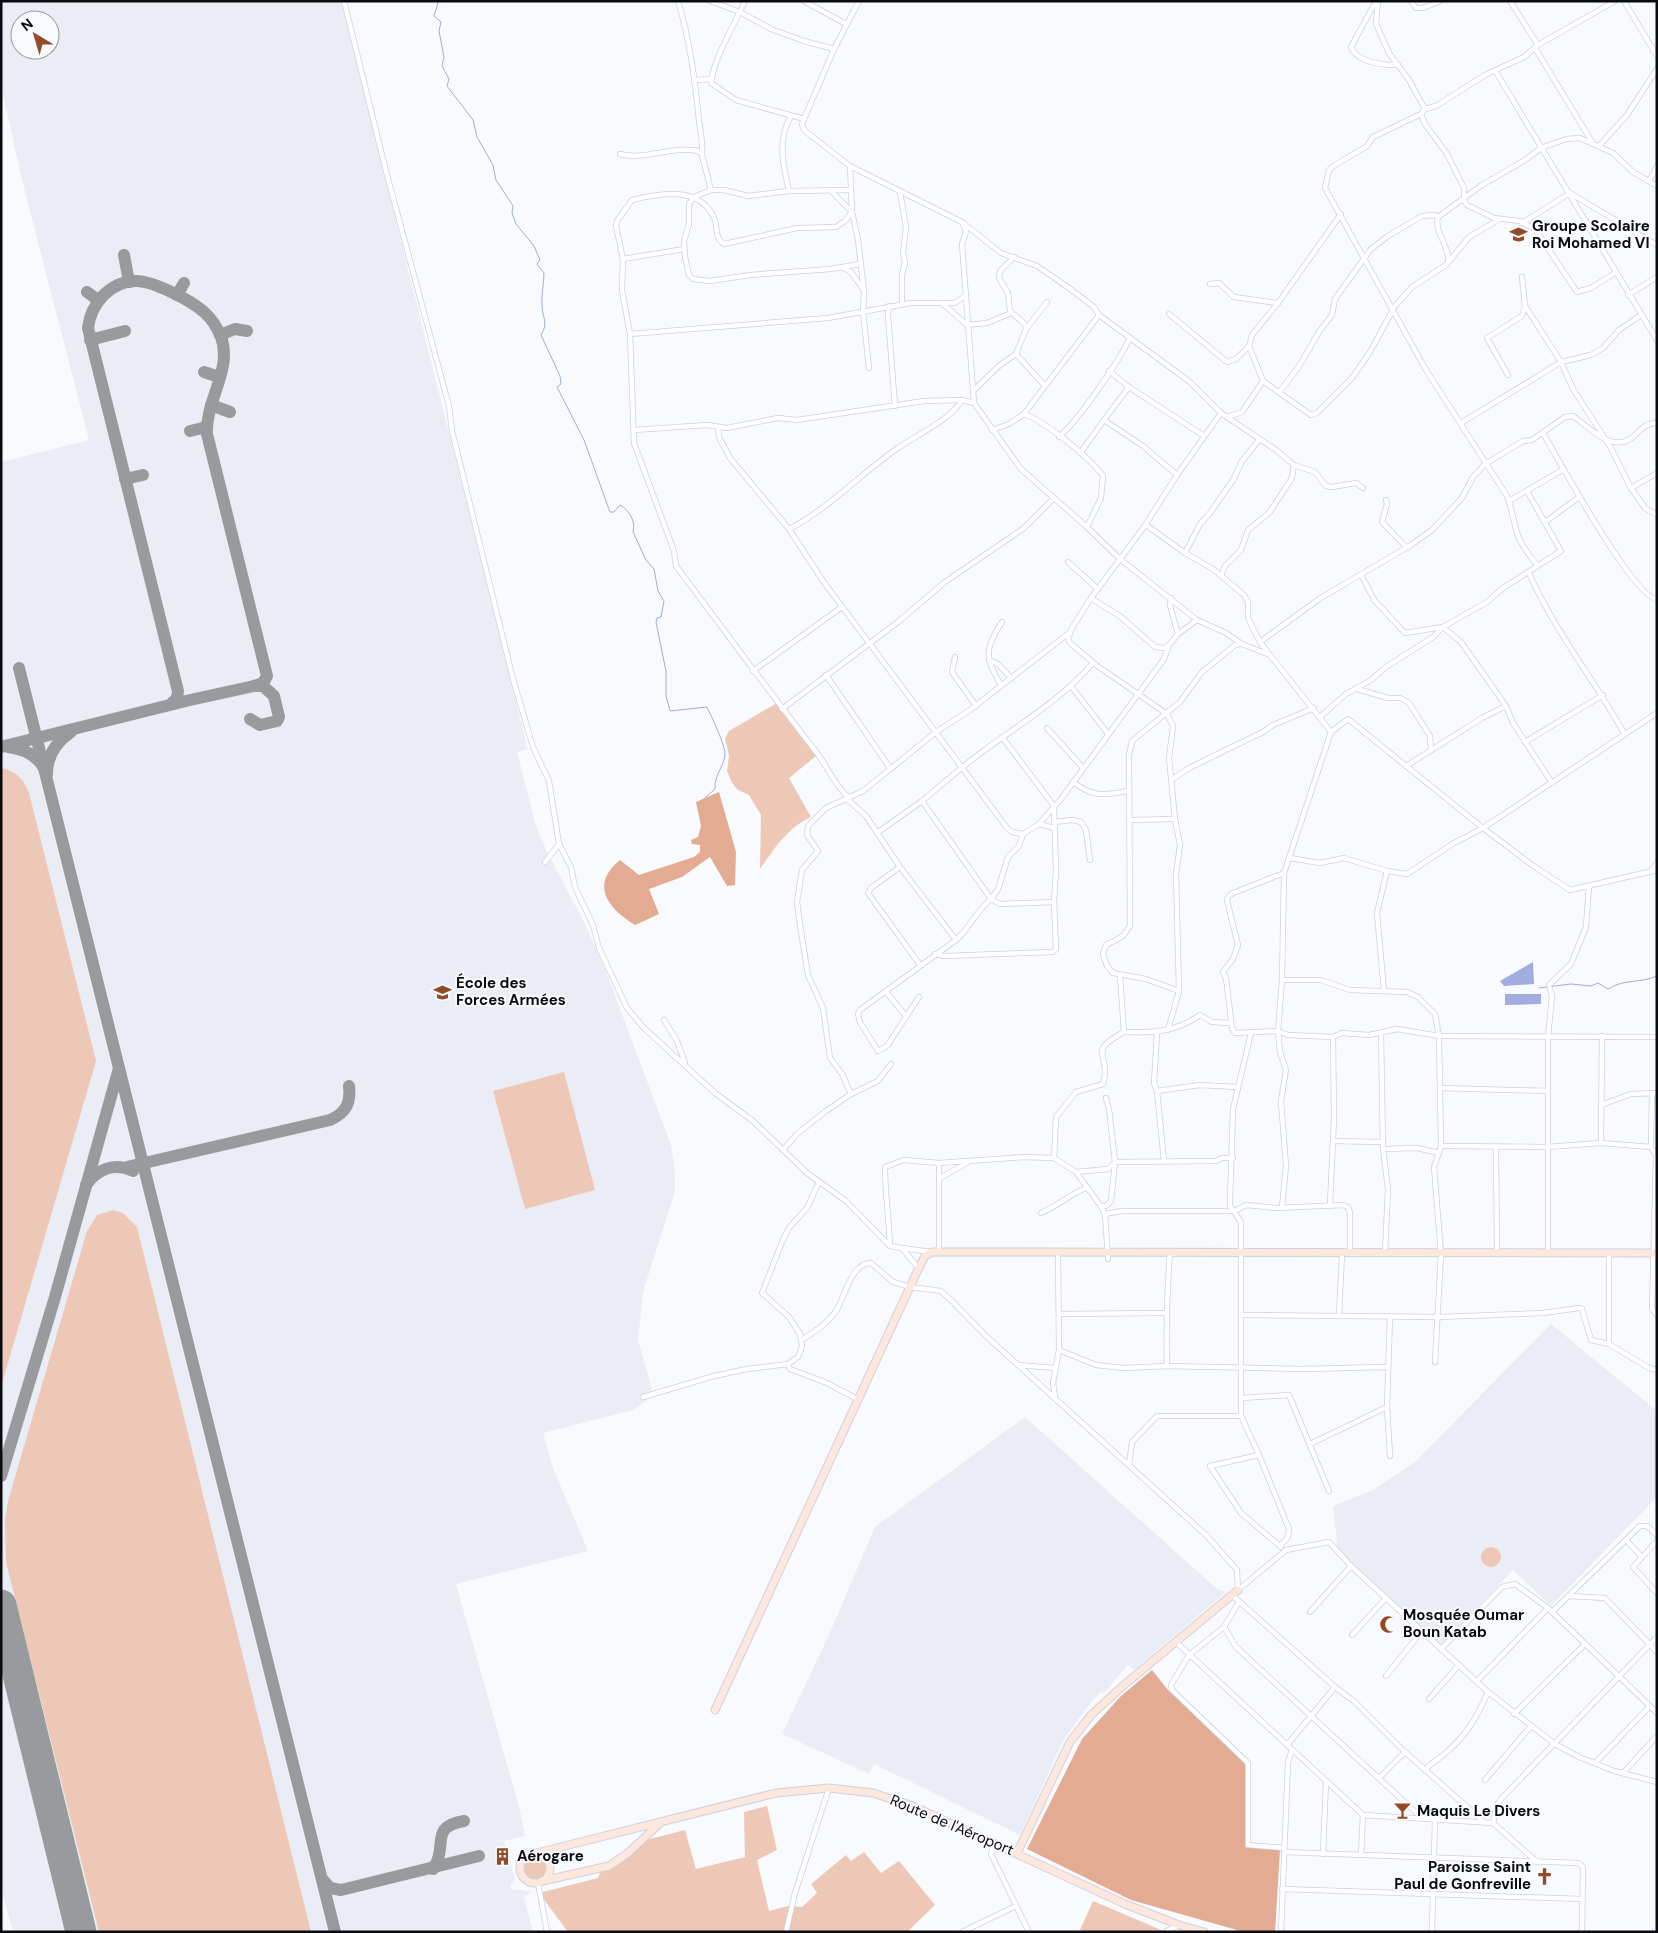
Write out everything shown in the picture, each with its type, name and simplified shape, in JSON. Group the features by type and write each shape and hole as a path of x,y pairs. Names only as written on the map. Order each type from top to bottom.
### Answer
{"street":[{"path":"344,1 388,180 450,406 452,431 513,679 533,747 549,781 559,844 571,867 575,887 593,925 599,948 627,1008 644,1028 715,1093 753,1120 807,1173 846,1201 890,1246 935,1252 1058,1252 1108,1256 1170,1252 1342,1254 1656,1253"},
{"path":"678,1 687,31 696,80 703,143 702,155 711,190"},
{"path":"710,1 740,12 771,29 834,49"},
{"path":"744,1 723,47 711,83 736,100 804,119"},
{"path":"804,1 846,24"},
{"path":"858,1 834,49 804,119 802,125 805,131 850,166 962,222 1001,253 1037,266 1070,288 1094,307 1099,315 1190,382 1227,417 1276,450 1294,465 1320,475 1326,486 1332,488 1356,483 1363,488"},
{"path":"1377,1 1351,47 1360,58 1385,65 1398,65"},
{"path":"1377,1 1376,24 1389,53 1425,109"},
{"path":"1411,1 1416,8 1423,8 1440,1"},
{"path":"1510,1 1592,142"},
{"path":"1537,565 1520,540 1509,501 1426,370 1394,309 1325,188 1329,170 1350,154 1367,146 1374,137 1421,114 1425,109 1436,106 1485,75 1496,72 1524,57 1536,46 1615,1"},
{"path":"1624,1 1657,56"},
{"path":"1599,146 1627,115 1657,69"},
{"path":"1496,72 1570,193 1628,295 1657,340"},
{"path":"696,80 712,80"},
{"path":"1421,114 1425,124 1447,154 1464,188 1464,200 1467,205 1478,212 1522,223 1535,229 1577,292 1591,288 1615,273"},
{"path":"789,191 782,143 786,123 791,116"},
{"path":"1249,346 1263,381 1280,391 1311,415 1317,413 1352,378 1370,352 1394,309 1412,287 1446,265 1448,254 1437,228 1438,217 1450,207 1464,200 1482,185 1542,148 1566,139 1580,138 1613,153 1632,172 1657,186"},
{"path":"620,154 628,156 694,150 702,155"},
{"path":"850,166 852,212 858,240 864,291 863,312 869,368"},
{"path":"1648,181 1657,166"},
{"path":"850,190 789,191 748,196 724,190 711,190 694,197 687,210 689,224 684,249 689,276 695,280 721,280 860,264"},
{"path":"831,191 847,204 852,212"},
{"path":"852,212 845,221 836,227 797,228 724,244 716,234 715,220 709,211 694,197 668,192 632,200 617,221 623,259 622,290 630,334 634,430 637,453 674,551 676,566 753,671 817,752 842,792 866,816 900,867 956,940"},
{"path":"900,192 906,227 903,253 905,263 902,276 902,304"},
{"path":"1522,223 1570,193"},
{"path":"1570,193 1657,245"},
{"path":"1169,314 1227,362 1236,359 1249,346 1252,335 1278,303 1340,214"},
{"path":"1280,391 1298,368 1315,338 1332,315 1335,299 1353,277 1365,257 1380,241 1414,220 1428,214 1438,217"},
{"path":"1448,260 1459,251 1469,237 1502,219"},
{"path":"962,222 966,231 962,244 974,403 992,430 1021,469 1120,559 1197,620 1226,633 1242,644 1270,655"},
{"path":"623,259 684,249"},
{"path":"1014,257 998,274 1002,286 1008,293 1011,313 1025,324 1026,329"},
{"path":"842,267 850,272 864,291"},
{"path":"1508,375 1487,338 1522,316 1525,306 1522,277"},
{"path":"1628,295 1657,277"},
{"path":"1210,284 1219,283 1234,297 1278,303"},
{"path":"630,334 716,328 863,312 902,304 954,303 966,296"},
{"path":"974,390 1000,365 1016,354 1026,329 1047,302"},
{"path":"942,303 967,326"},
{"path":"889,306 888,316 895,406"},
{"path":"1525,306 1561,362 1573,389 1611,448 1631,488 1646,508 1657,515"},
{"path":"967,326 987,323 1011,313"},
{"path":"992,430 997,430 1024,414 1099,315"},
{"path":"1461,423 1561,362 1591,355 1604,348 1619,330 1641,315"},
{"path":"1059,437 1073,422 1130,338"},
{"path":"1016,354 1045,386"},
{"path":"1109,371 1129,387 1204,436"},
{"path":"1227,417 1242,412 1263,381"},
{"path":"1081,452 1129,387"},
{"path":"634,430 707,425 727,428 748,426 778,418 797,420 924,401 962,400 974,403"},
{"path":"789,529 827,505 897,448 946,416 962,400"},
{"path":"851,1094 842,1074 830,1058 823,1008 808,975 797,902 804,867 818,851 806,835 808,826 826,808 863,791 936,732 976,706 1010,677 1069,633 1091,598 1146,525 1177,475 1221,412"},
{"path":"1024,414 1039,422 1081,452 1103,476 1101,498 1087,527"},
{"path":"1260,642 1319,599 1432,530 1462,498 1473,477 1485,464 1543,433 1565,417 1573,416 1604,439 1616,442 1631,438 1647,424 1657,423"},
{"path":"1104,420 1143,446 1177,475"},
{"path":"718,427 718,436 730,458 789,529 842,607 998,818 1012,832 1023,834"},
{"path":"1543,433 1578,498 1634,580 1646,595 1657,599"},
{"path":"1185,553 1200,524 1233,480 1242,461 1260,440"},
{"path":"1611,448 1616,442"},
{"path":"1294,465 1294,474"},
{"path":"1221,576 1225,566 1241,550 1248,530 1269,513 1294,474 1303,469"},
{"path":"1509,501 1564,469"},
{"path":"1631,488 1657,473"},
{"path":"1320,717 1346,694 1357,689 1402,656 1416,650 1443,627 1487,602 1504,588 1529,573 1537,565 1561,551 1527,491"},
{"path":"1545,522 1578,498"},
{"path":"782,709 898,622 950,578 1024,528 1053,499"},
{"path":"1386,500 1387,504 1382,522 1406,547"},
{"path":"1146,525 1221,576 1244,595 1248,602 1248,618 1260,642 1314,708 1331,732"},
{"path":"1068,562 1098,589"},
{"path":"1529,573 1565,642 1602,695 1624,733"},
{"path":"1361,575 1376,601 1405,633 1443,627"},
{"path":"1091,598 1122,618 1155,647 1164,648 1169,645"},
{"path":"1171,598 1170,606 1178,634"},
{"path":"753,671 842,607"},
{"path":"919,997 887,1046 878,1051 860,1022 858,1014 965,932 980,908 998,889 1008,857 1019,846 1023,834 1039,824 1054,806 1164,659 1169,645 1178,634 1197,620"},
{"path":"1002,622 988,649 989,660 1002,685"},
{"path":"1443,627 1461,642 1506,706 1525,742 1552,783"},
{"path":"1069,633 1070,643 1093,663 1138,693 1156,709 1167,714 1173,726 1168,758 1174,819 1180,845 1176,874 1179,991 1168,1030"},
{"path":"1179,991 1146,979 1120,975 1107,966 1103,954 1106,945 1123,936 1130,926 1129,756 1132,741 1180,702 1202,672 1235,645 1242,644"},
{"path":"955,657 952,672 976,706"},
{"path":"989,660 998,664 1010,677"},
{"path":"877,833 922,801 961,767 1071,686 1093,663"},
{"path":"826,675 890,768"},
{"path":"1071,686 1108,734"},
{"path":"1357,689 1388,698 1400,698 1409,703 1430,736 1431,750"},
{"path":"1525,742 1602,695"},
{"path":"1406,766 1482,718 1506,706"},
{"path":"1171,780 1191,767 1263,732 1273,725 1314,708"},
{"path":"1290,858 1320,863 1344,858 1387,871 1407,874 1454,843 1483,828 1657,712"},
{"path":"1282,1207 1286,1166 1281,1102 1286,1070 1280,1052 1278,1031 1282,980 1284,873 1331,732 1348,720 1483,828 1532,865 1570,890 1657,870"},
{"path":"1047,728 1083,768"},
{"path":"935,954 944,956 1053,952 1056,949 1054,806 1002,737"},
{"path":"1073,782 1086,792 1097,796 1128,791"},
{"path":"922,801 990,899 1000,904 1054,902"},
{"path":"1129,820 1174,819"},
{"path":"1054,822 1072,820 1081,822 1086,830 1090,860"},
{"path":"1039,824 1054,828"},
{"path":"545,862 559,844"},
{"path":"1650,872 1657,863"},
{"path":"900,867 871,888 868,893 920,965"},
{"path":"1384,991 1378,913 1387,871"},
{"path":"1284,873 1234,893 1227,900 1238,945 1232,959 1223,972 1226,978 1231,1023 1235,1033 1278,1031 1288,1035 1333,1038 1342,1033 1369,1035 1397,1029 1439,1036 1657,1037"},
{"path":"1548,1253 1547,1147 1550,987 1571,964 1586,926 1589,886"},
{"path":"1120,975 1124,1032"},
{"path":"1282,980 1321,980 1350,990 1407,992 1418,997 1435,1014 1439,1036 1441,1146 1434,1167 1441,1254 1435,1362"},
{"path":"886,992 906,1016"},
{"path":"1054,1158 1056,1117 1076,1092 1102,1084 1105,1076 1102,1049 1106,1042 1124,1032 1157,1033 1168,1030 1188,1024 1200,1016 1212,1022 1231,1023"},
{"path":"664,1020 677,1041 685,1064"},
{"path":"1157,1033 1154,1083 1157,1091 1164,1161"},
{"path":"1251,1033 1233,1109 1233,1158 1230,1201 1241,1222 1241,1416 1289,1529 1288,1537 1280,1546"},
{"path":"1381,1033 1383,1149 1388,1189 1385,1254"},
{"path":"1602,1036 1602,1143"},
{"path":"1330,1205 1334,1141 1333,1038"},
{"path":"783,1150 797,1134 851,1094 878,1081 891,1064"},
{"path":"1157,1091 1200,1085 1237,1087"},
{"path":"1440,1088 1548,1091"},
{"path":"1601,1105 1631,1094 1654,1093 1651,1147 1656,1156 1656,1253 1652,1309 1657,1314"},
{"path":"1100,1206 1106,1206 1112,1201 1115,1162 1114,1141 1106,1098"},
{"path":"1334,1141 1383,1142"},
{"path":"1441,1146 1547,1147 1602,1143 1651,1147"},
{"path":"1496,1147 1497,1254"},
{"path":"1383,1149 1417,1148 1439,1153"},
{"path":"890,1246 888,1209 885,1194 885,1167 904,1160 939,1163 1024,1157 1054,1158 1076,1172 1105,1214 1108,1256"},
{"path":"1076,1172 1108,1169 1115,1162 1216,1161 1222,1158 1233,1158"},
{"path":"940,1178 970,1162"},
{"path":"935,1252 940,1178 939,1163"},
{"path":"803,1339 789,1317 762,1293 789,1228 807,1208 819,1182"},
{"path":"1041,1213 1053,1208 1075,1192 1086,1188"},
{"path":"1105,1214 1121,1211 1234,1211 1246,1205 1282,1207 1330,1205 1348,1208 1350,1254"},
{"path":"902,1248 919,1269"},
{"path":"715,1710 910,1287 925,1256 935,1252"},
{"path":"1054,1397 1055,1368 1059,1350 1058,1252"},
{"path":"1167,1366 1165,1313 1170,1252"},
{"path":"1339,1316 1342,1254"},
{"path":"1609,1254 1609,1344"},
{"path":"643,1397 714,1376 747,1369 788,1364 798,1356 803,1339 814,1332 835,1312 846,1293 853,1273 862,1264 870,1263 887,1279 910,1287 941,1291 1018,1365 1207,1536 1230,1560 1237,1570 1235,1593 1239,1602 1335,1687 1355,1702 1405,1752 1484,1822"},
{"path":"1242,1315 1438,1316 1543,1313 1579,1308 1582,1309 1584,1315 1589,1339 1609,1344 1642,1364 1657,1370"},
{"path":"1059,1314 1165,1313"},
{"path":"1390,1316 1387,1367 1390,1456"},
{"path":"1059,1350 1096,1365 1124,1368 1167,1366 1300,1369 1387,1367"},
{"path":"788,1364 790,1369 859,1400"},
{"path":"1018,1365 1055,1368"},
{"path":"1241,1398 1289,1395 1329,1491"},
{"path":"1310,1444 1387,1407"},
{"path":"1129,1465 1132,1442 1157,1416 1241,1416"},
{"path":"1259,1455 1210,1466 1241,1513 1286,1550"},
{"path":"1552,1612 1643,1525 1657,1535"},
{"path":"1626,1540 1641,1556"},
{"path":"1657,1540 1633,1567 1657,1593"},
{"path":"1017,1853 1070,1742 1080,1728 1124,1685 1286,1550 1329,1542 1351,1566 1514,1714 1555,1744 1614,1771 1624,1772 1657,1782"},
{"path":"1310,1612 1351,1566"},
{"path":"1442,1649 1502,1587 1508,1584 1515,1584 1548,1608 1657,1713"},
{"path":"1568,1596 1604,1598 1657,1652"},
{"path":"1352,1635 1386,1598"},
{"path":"1239,1602 1224,1627 1189,1655 1173,1678 1171,1685 1172,1690 1248,1763 1248,1845 1323,1854 1581,1864 1582,1932"},
{"path":"1477,1681 1548,1608"},
{"path":"1224,1627 1236,1646 1423,1818"},
{"path":"1386,1676 1422,1631"},
{"path":"1493,1823 1497,1805 1501,1799 1657,1637"},
{"path":"1176,1642 1364,1815 1493,1823 1536,1861"},
{"path":"1514,1714 1585,1644"},
{"path":"1429,1699 1459,1665"},
{"path":"1287,1745 1335,1687"},
{"path":"1425,1770 1469,1730 1488,1692"},
{"path":"1595,1763 1650,1706"},
{"path":"1485,1780 1531,1726"},
{"path":"1624,1772 1657,1736"},
{"path":"1281,1932 1288,1762 1292,1750"},
{"path":"1380,1777 1405,1752"},
{"path":"1323,1854 1326,1782"},
{"path":"786,1932 795,1893 829,1788"},
{"name":"Route de l'Aéroport","path":"659,1823 628,1853 608,1866 540,1882 525,1879 521,1866 524,1858 537,1854 776,1793 829,1788 890,1797 1017,1853 1125,1904 1179,1925 1204,1932"},
{"path":"1361,1855 1364,1815"},
{"path":"1432,1932 1435,1820"},
{"path":"994,1843 991,1854 1029,1932"},
{"path":"537,1854 546,1857 550,1865 549,1874 540,1882 547,1932"},
{"path":"1282,1889 1582,1899"},
{"path":"962,1932 971,1930 1016,1906"},
{"path":"1165,1932 1179,1925"}],"shaded area":[{"path":"1,1 341,1 528,749 517,752 536,826 548,854 584,922 605,969 671,1145 675,1174 675,1191 643,1292 638,1340 652,1389 647,1400 633,1410 543,1433 553,1468 588,1551 456,1584 520,1810 525,1836 504,1841 515,1879 511,1884 511,1889 532,1891 524,1897 533,1932 13,1932 1,1888 1,462 89,440 22,180 1,86"},
{"path":"777,703 816,756 789,778 811,817 788,833 760,869 761,815 749,795 738,790 732,783 727,771 729,756 725,738 729,731"},
{"path":"1,768 19,776 29,793 96,1061 1,1387"},
{"path":"719,792 736,852 735,885 727,886 710,857 682,877 649,889 659,914 635,925 617,911 606,895 604,887 611,869 620,860 639,875 694,857 700,852 700,845 692,844 691,840 698,837 701,826 696,802"},
{"path":"564,1072 595,1190 525,1209 493,1091"},
{"path":"113,1210 123,1213 137,1227 311,1932 99,1932 6,1562 5,1520 8,1501 87,1231 97,1215"},
{"path":"1551,1324 1657,1411 1657,1497 1551,1606 1513,1570 1441,1645 1335,1551 1337,1540 1333,1506 1373,1490 1416,1461"},
{"path":"1025,1417 1217,1589 1226,1592 1134,1670 1128,1665 1104,1693 1101,1692 1088,1706 1064,1739 1020,1835 874,1764 869,1774 782,1734 828,1637 875,1527"},
{"path":"1491,1547 1498,1550 1501,1557 1498,1564 1491,1567 1484,1564 1481,1557 1484,1550"},
{"path":"1152,1670 1168,1690 1243,1759 1247,1772 1245,1847 1280,1850 1275,1932 1244,1932 1131,1900 1027,1849 1082,1739 1121,1696"},
{"path":"767,1806 777,1850 757,1860 769,1911 788,1906 802,1907 817,1893 811,1884 846,1855 851,1861 864,1852 881,1873 899,1861 935,1905 907,1932 568,1932 539,1893 598,1878 600,1873 621,1863 646,1840 685,1830 696,1869 745,1857 744,1812"},
{"path":"534,1856 542,1860 546,1868 542,1876 534,1880 526,1876 522,1868 526,1860"},
{"path":"1093,1901 1166,1932 1079,1932"}],"water":[{"path":"1533,962 1534,984 1504,986 1500,981"},
{"path":"1505,994 1541,994 1541,1004 1505,1005"}],"waterway":[{"path":"436,1 438,3 434,16 441,22 439,31 444,57 442,66 449,79 447,86 473,120 477,137 493,165 496,180 513,206 512,213 516,224 534,246 540,260 537,264 544,273 542,309 545,323 541,335 560,376 561,384 557,387 584,440 610,512 614,512 620,505 629,513 634,524 633,532 646,560 654,569 658,591 664,601 661,617 657,618 656,622 666,671 666,696 670,711 707,707 723,745 725,755 716,780 715,789 705,798"},
{"path":"1539,988 1571,984 1591,986 1598,983 1608,989 1621,983 1657,976"}],"taxiway":[{"path":"124,255 129,282"},
{"path":"1,747 254,686 263,683 267,676 207,434 210,409 224,361 221,337 209,317 191,302 161,287 135,281 118,285 103,296 93,310 88,328 178,691 177,698 170,705"},
{"path":"177,295 184,283"},
{"path":"87,292 98,300"},
{"path":"220,335 235,329 247,331"},
{"path":"90,340 125,331"},
{"path":"204,372 219,377"},
{"path":"211,405 230,412"},
{"path":"190,431 207,427"},
{"path":"125,479 143,475"},
{"path":"19,668 335,1932"},
{"path":"250,719 260,725 277,721 279,717 274,696 263,686 254,686"},
{"path":"8,747 32,755 47,774 47,767 53,750 71,732"},
{"path":"1,1476 55,1297 119,1068"},
{"path":"127,1167 330,1120 344,1111 349,1098 349,1086"},
{"path":"86,1185 95,1175 113,1167 126,1168 133,1171"},
{"path":"433,1869 440,1853 441,1839 446,1828 464,1821"},
{"path":"323,1880 330,1888 341,1890 479,1856"}],"runway":[{"path":"1,1605 81,1932"}],"place":[{"name":"Groupe Scolaire Roi Mohamed VI","path":"1518,235"},
{"name":"École des Forces Armées","path":"442,992"},
{"name":"Mosquée Oumar Boun Katab","path":"1389,1624"},
{"name":"Maquis Le Divers","path":"1403,1811"},
{"name":"Aérogare","path":"503,1856"},
{"name":"Paroisse Saint Paul de Gonfreville","path":"1545,1876"}]}
